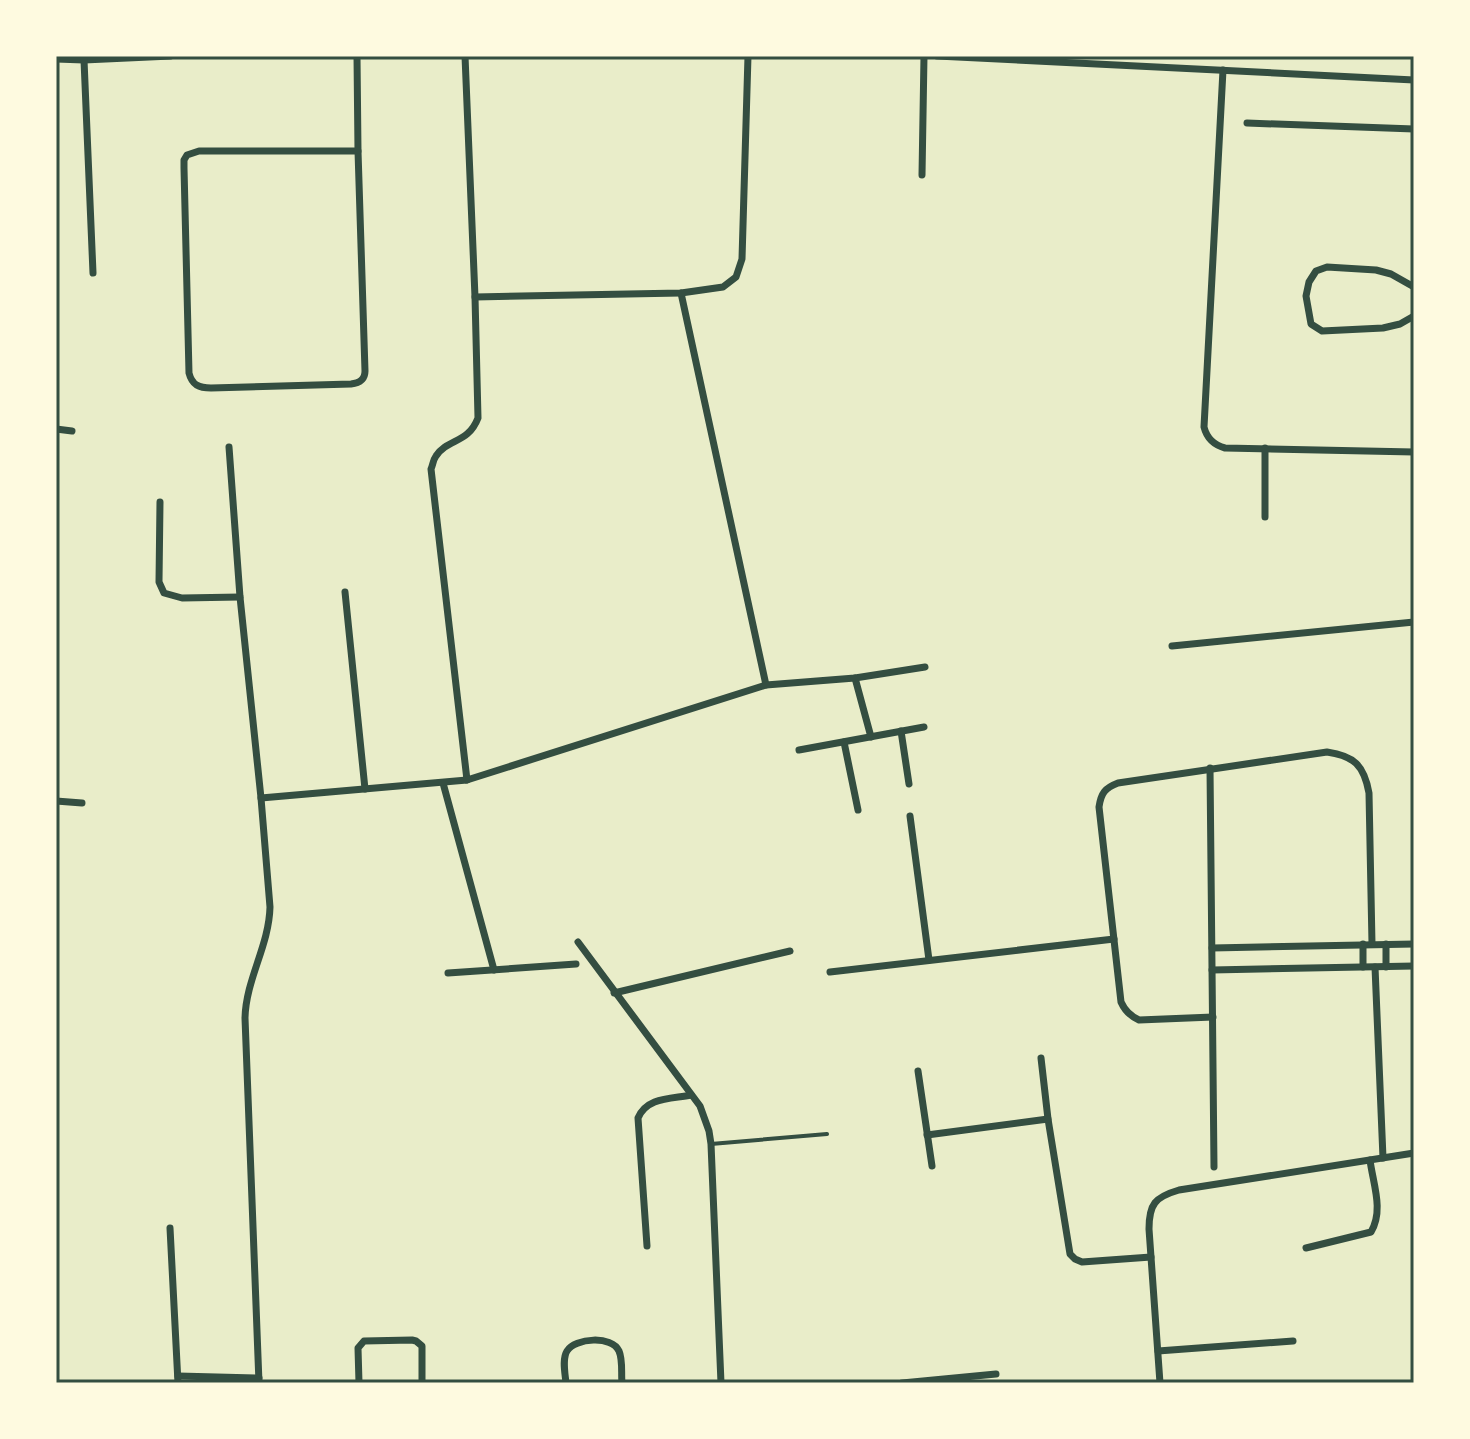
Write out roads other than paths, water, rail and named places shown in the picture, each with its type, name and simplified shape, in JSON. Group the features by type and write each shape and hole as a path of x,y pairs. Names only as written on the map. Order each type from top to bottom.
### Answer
{"street":[{"path":"56,59 171,56"},
{"path":"357,56 365,376 351,384 211,388 196,385 189,373 184,168 187,155 199,151 358,151"},
{"path":"465,56 478,418 467,436 436,456 431,469 467,780"},
{"path":"475,297 681,293 723,287 736,277 742,259 748,56"},
{"path":"922,175 924,56"},
{"path":"937,56 1414,80"},
{"path":"84,60 93,273"},
{"path":"1223,70 1206,435 1218,446 1414,452"},
{"path":"1247,123 1414,129"},
{"path":"1414,287 1391,274 1376,270 1327,267 1316,271 1309,282 1306,296 1311,324 1322,331 1383,328 1400,324 1414,316"},
{"path":"681,293 766,685"},
{"path":"56,429 72,431"},
{"path":"170,1228 178,1380 259,1380 245,1018 249,986 269,923 270,907 229,447"},
{"path":"1265,448 1265,517"},
{"path":"160,502 159,582 164,593 182,598 240,597"},
{"path":"345,592 365,789"},
{"path":"1172,646 1414,622"},
{"path":"261,798 467,780 766,685 855,678 925,667"},
{"path":"855,678 871,737"},
{"path":"799,750 924,727"},
{"path":"901,731 909,784"},
{"path":"844,742 858,810"},
{"path":"1213,1017 1139,1020 1131,1016 1121,1002 1099,807 1101,796 1108,787 1210,768 1327,752 1343,754 1357,763 1366,776 1369,793 1368,944 1363,967"},
{"path":"1210,768 1214,1167"},
{"path":"443,783 494,970"},
{"path":"56,801 82,803"},
{"path":"910,816 929,960"},
{"path":"830,972 1114,939"},
{"path":"578,942 700,1106 705,1118 711,1144 721,1383"},
{"path":"1386,944 1386,967"},
{"path":"1212,948 1414,944"},
{"path":"614,993 790,951"},
{"path":"448,973 576,964"},
{"path":"1212,970 1414,966"},
{"path":"1375,967 1383,1158"},
{"path":"1041,1058 1070,1254 1082,1262 1151,1257"},
{"path":"918,1071 932,1166"},
{"path":"647,1246 638,1118 650,1102 691,1095"},
{"path":"927,1135 1048,1119"},
{"path":"1160,1383 1149,1213 1154,1203 1164,1194 1179,1190 1414,1153"},
{"path":"1306,1248 1371,1232 1378,1213 1370,1160"},
{"path":"359,1383 360,1344 364,1341 412,1340 422,1346 422,1383"},
{"path":"566,1383 565,1355 569,1348 575,1343 600,1341 608,1341 619,1351 622,1383"},
{"path":"1158,1351 1293,1341"},
{"path":"902,1383 996,1374"}],"lane":[{"path":"711,1144 827,1134"}]}
